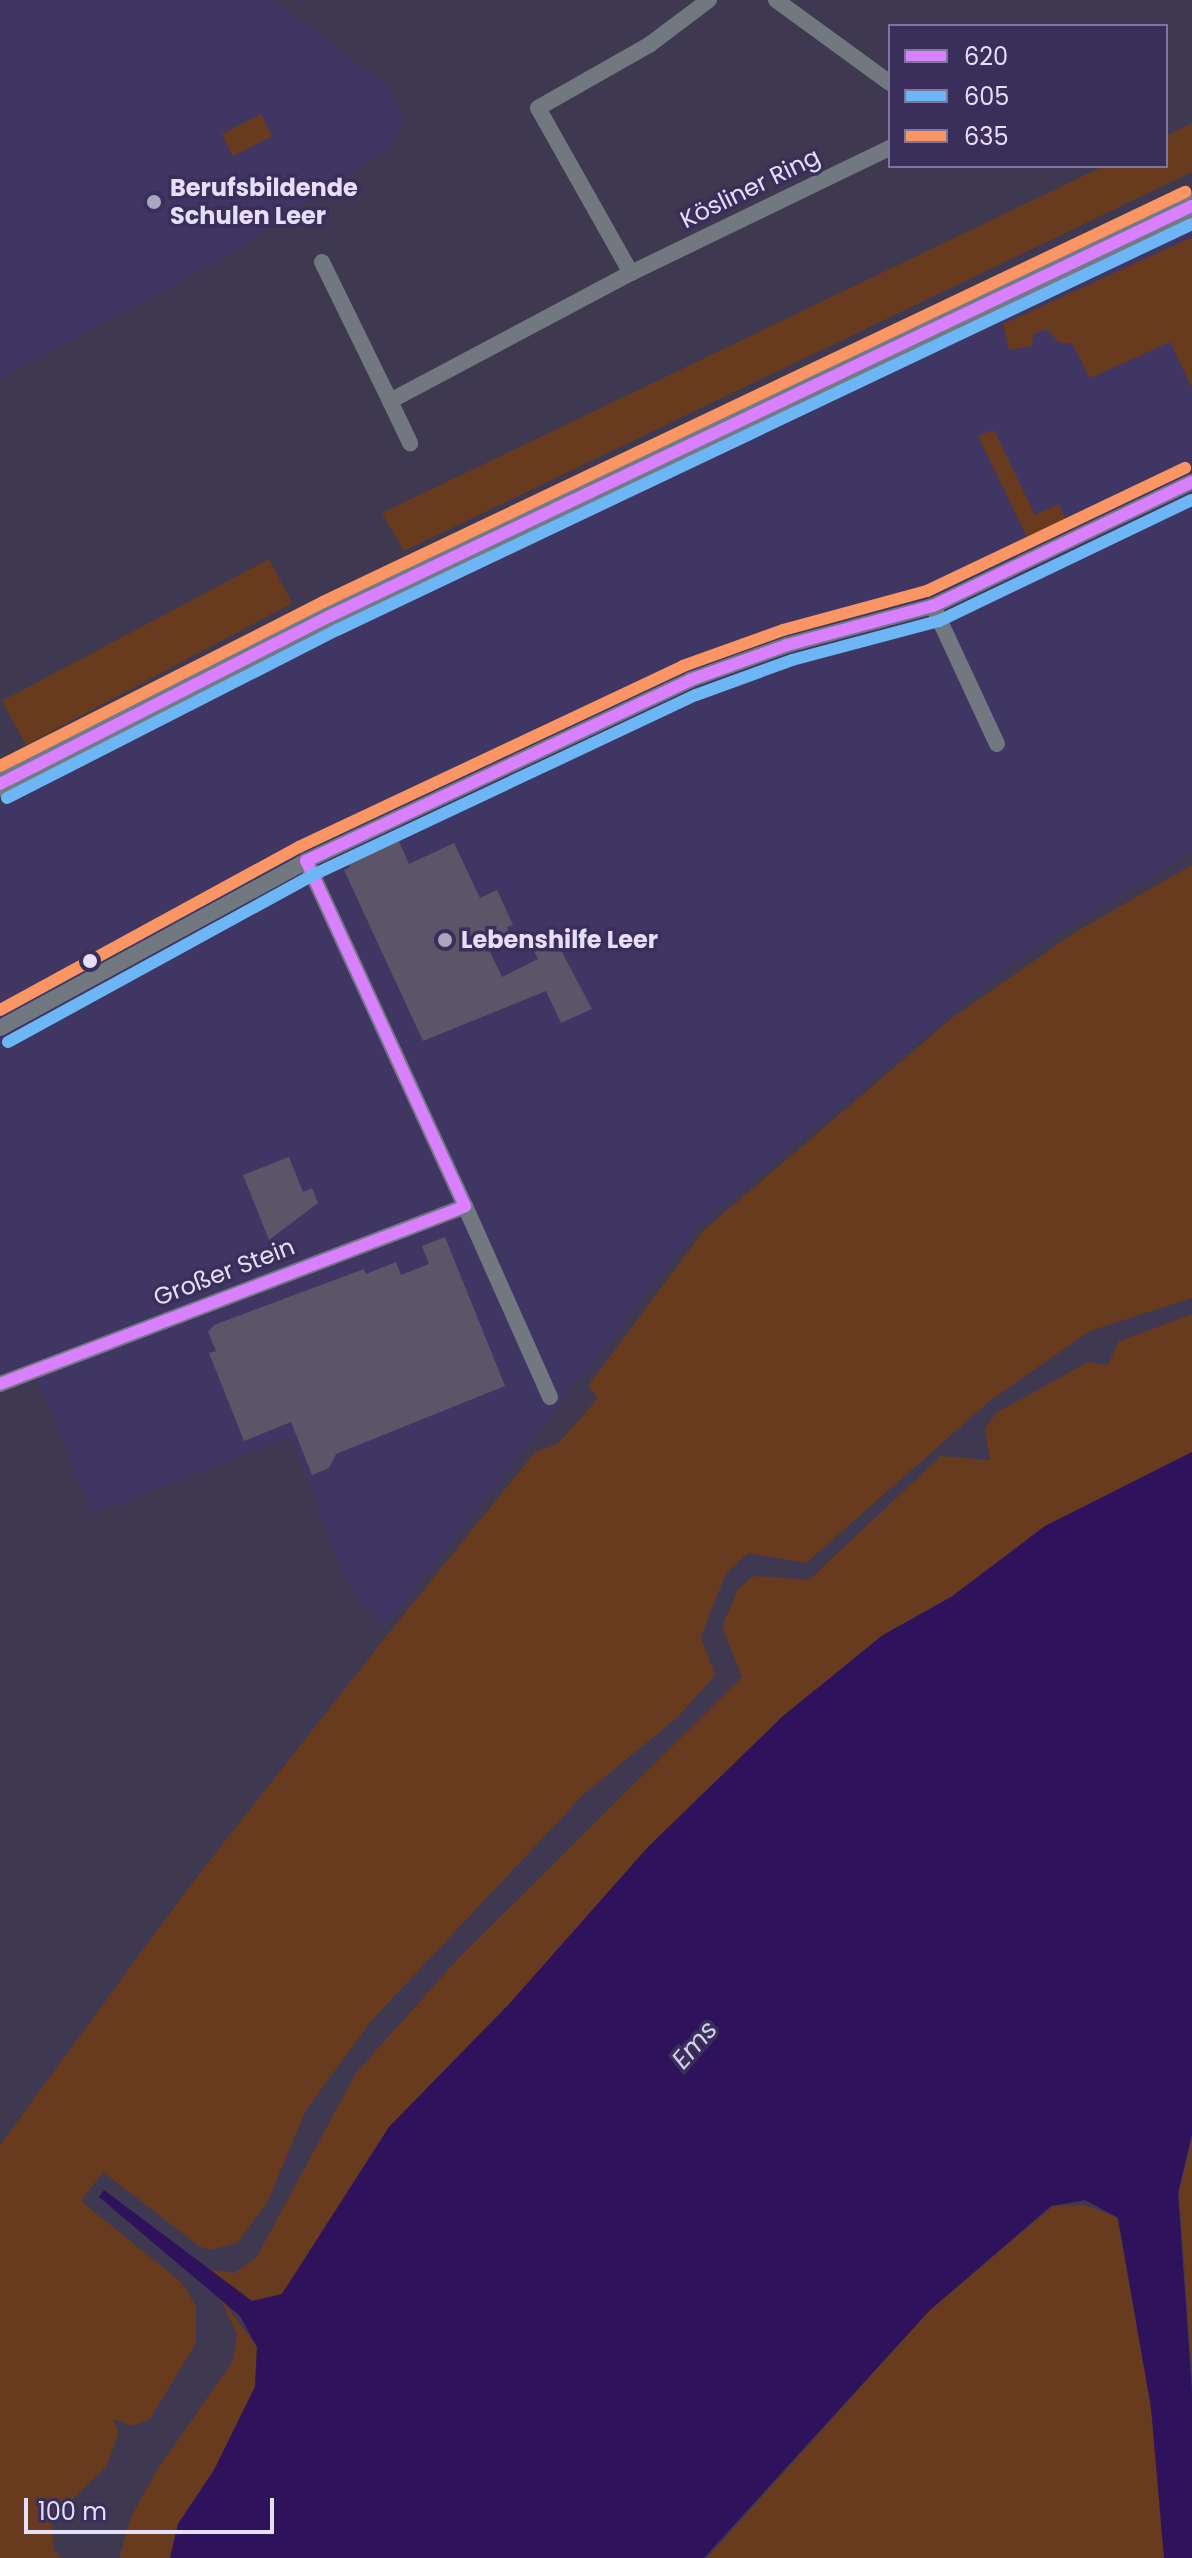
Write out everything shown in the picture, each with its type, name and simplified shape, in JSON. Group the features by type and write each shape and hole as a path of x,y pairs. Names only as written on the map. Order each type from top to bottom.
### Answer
{"main road":[{"path":"0,784 330,616 1192,206"}],"street":[{"path":"631,273 538,108 649,45 709,0"},
{"path":"776,0 888,82"},
{"name":"Kösliner Ring","path":"390,401 631,273 888,149"},
{"path":"322,262 410,443"},
{"path":"0,1028 306,861 690,680 787,645 933,606 1192,482"},
{"path":"933,606 997,744"},
{"path":"306,861 550,1397"},
{"name":"Großer Stein","path":"0,1384 465,1206"}],"shaded area":[{"name":"Berufsbildende Schulen Leer","path":"0,0 274,0 389,87 403,112 400,132 388,148 228,255 0,379"},
{"path":"261,114 272,136 233,156 222,134"},
{"path":"1192,123 1192,172 404,551 382,513 1100,168 1168,168 1168,135"},
{"path":"1192,208 1192,851 1013,962 699,1226 384,1628 346,1582 291,1436 92,1514 36,1377 0,1391 0,805 544,528 811,405 1006,297"},
{"path":"1192,237 1192,388 1170,342 1090,378 1072,343 1060,343 1046,329 1033,335 1032,346 1009,350 1003,324"},
{"path":"994,430 1035,515 1059,504 1067,522 1029,541 978,436"},
{"path":"269,559 292,603 26,745 2,701"},
{"path":"1192,865 1192,1298 1090,1331 992,1399 806,1563 748,1553 726,1573 701,1637 715,1675 678,1717 584,1794 372,2020 306,2110 267,2203 237,2243 211,2250 199,2246 103,2172 81,2201 182,2283 196,2306 196,2343 150,2419 133,2426 113,2419 119,2432 107,2466 52,2519 54,2550 62,2558 0,2558 0,2145 189,1887 380,1644 535,1452 558,1444 598,1398 588,1386 704,1230 952,1018 1074,933"},
{"path":"1192,1314 1192,1452 1045,1526 951,1597 883,1635 783,1716 648,1847 510,2003 389,2127 282,2294 252,2301 205,2269 234,2273 256,2258 356,2073 457,1960 742,1677 722,1627 738,1589 754,1576 809,1580 941,1456 990,1460 985,1429 996,1413 1088,1362 1108,1365 1118,1342"},
{"path":"1192,2135 1192,2377 1179,2193"},
{"path":"1085,2205 1117,2217 1152,2408 1165,2558 707,2558 930,2310 1053,2206"},
{"path":"220,2297 257,2347 255,2386 214,2470 178,2524 170,2558 119,2558 131,2517 157,2470 233,2361 237,2335"}],"water":[{"name":"Ems","path":"1192,1452 1192,2135 1178,2193 1192,2392 1192,2558 1164,2558 1151,2408 1118,2218 1085,2200 1051,2206 929,2311 704,2558 170,2558 178,2524 214,2470 255,2387 257,2347 240,2316 99,2197 104,2190 252,2301 282,2294 389,2127 510,2003 648,1847 783,1716 883,1635 951,1597 1045,1526"}],"building":[{"name":"Lebenshilfe Leer","path":"397,837 409,864 454,843 480,898 497,890 513,925 507,927 513,942 490,952 502,977 538,959 533,949 555,939 592,1009 561,1023 546,991 423,1041 344,870 350,867 347,860"},
{"path":"289,1157 303,1192 312,1188 318,1203 269,1240 243,1175"},
{"path":"445,1237 505,1386 336,1454 329,1468 312,1475 291,1422 244,1441 209,1353 216,1351 208,1332 214,1325 364,1269 366,1274 396,1262 401,1275 429,1264 422,1246"}],"transit line":[{"name":"635","path":"0,766 323,602 1185,192"},
{"name":"620","path":"0,784 330,616 1192,206"},
{"name":"605","path":"7,798 337,630 1192,224"},
{"name":"635","path":"0,1010 299,847 683,666 783,630 927,591 1185,468"},
{"name":"620","path":"306,861 690,680 787,645 933,606 1192,482"},
{"name":"605","path":"8,1042 313,875 696,695 792,660 939,621 1192,500"},
{"name":"620","path":"0,1384 465,1206 306,861"}],"place":[{"name":"Berufsbildende Schulen Leer","path":"154,202"},
{"name":"Lebenshilfe Leer","path":"445,940"}]}
